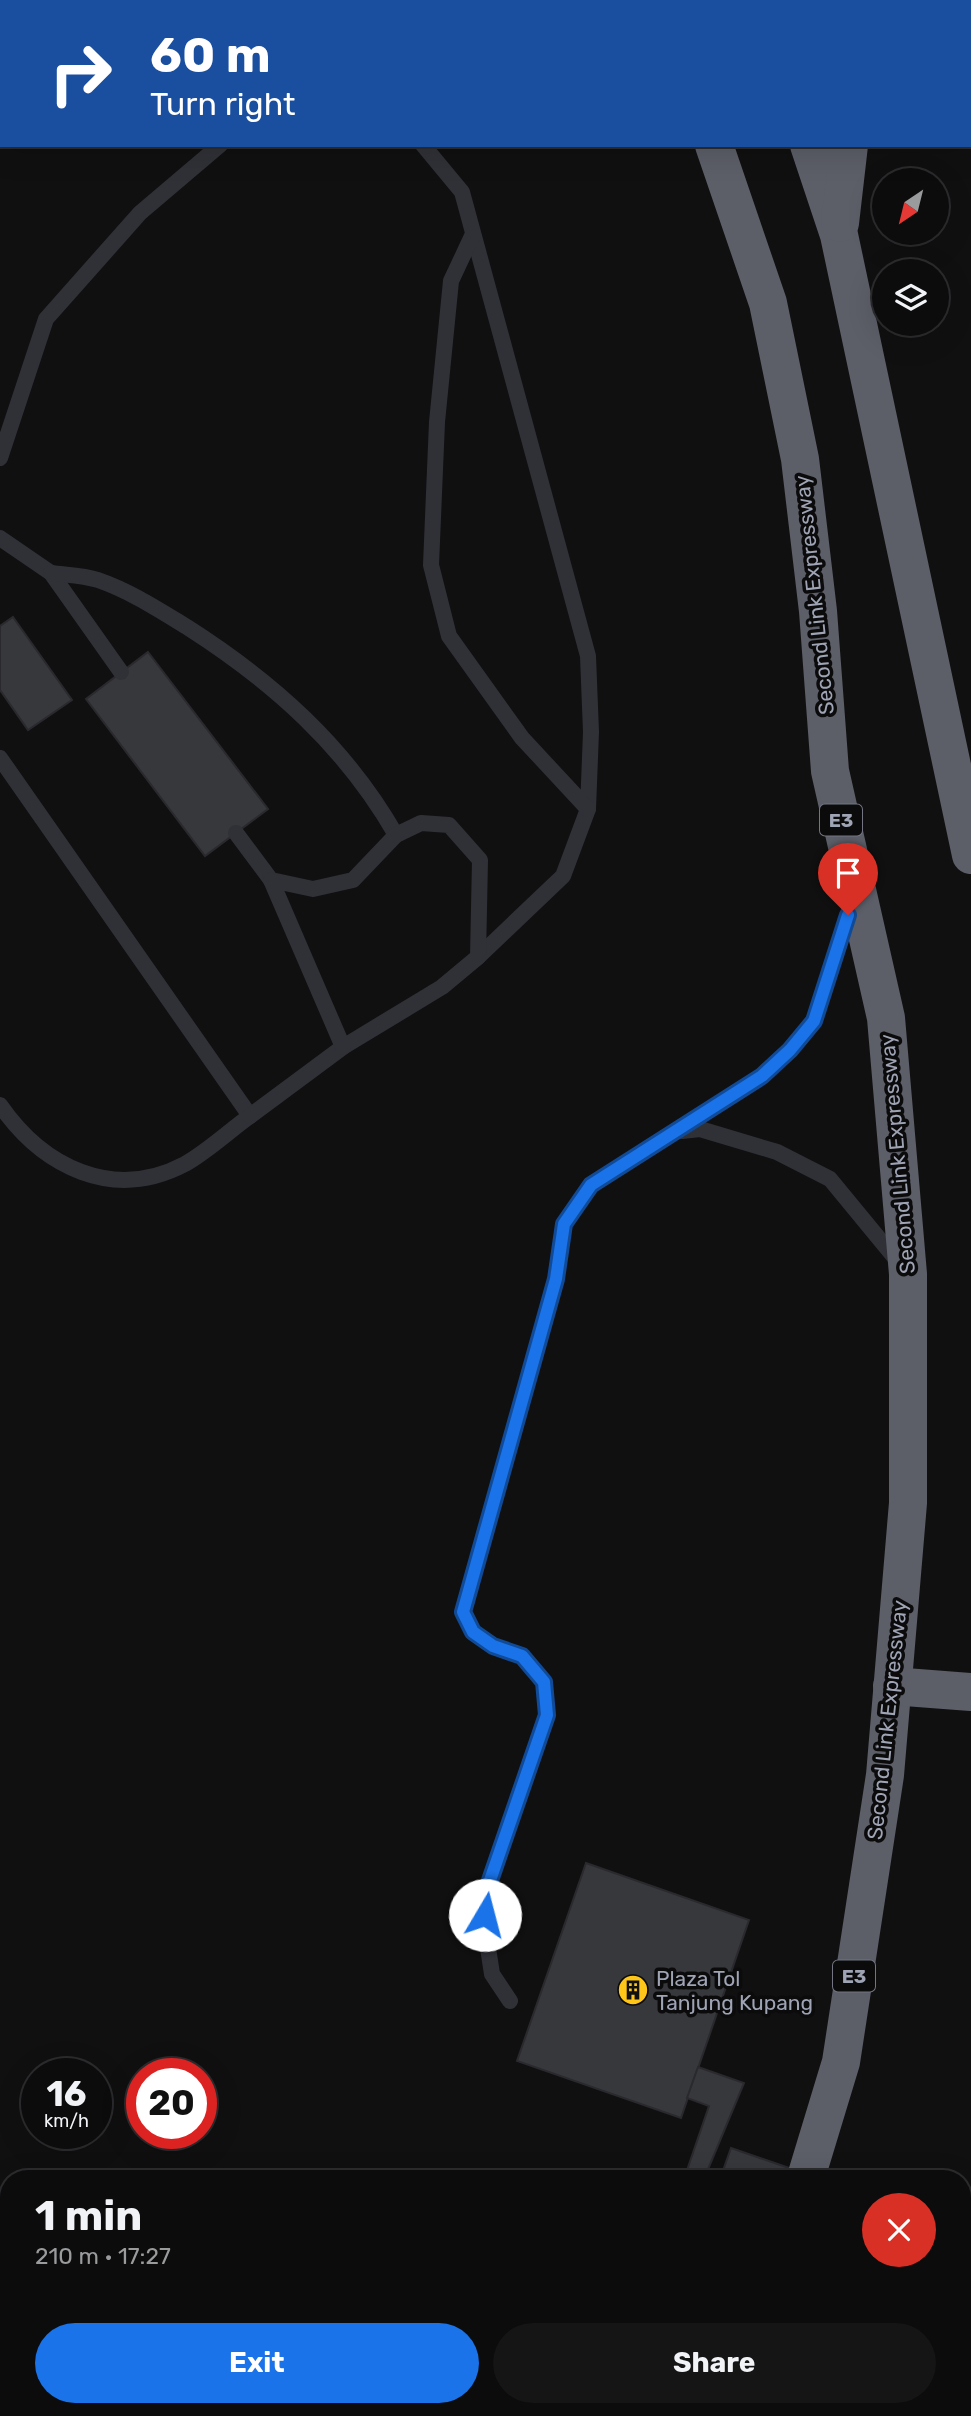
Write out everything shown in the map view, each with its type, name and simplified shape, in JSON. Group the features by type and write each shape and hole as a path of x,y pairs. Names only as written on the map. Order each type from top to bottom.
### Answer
{"highway":[{"name":"Second Link Expressway","path":"716,147 768,303 800,459 818,611 830,771 886,1018 908,1274 908,1503 885,1775 841,2062 808,2170"},
{"path":"810,147 839,235 971,855"},
{"path":"839,235 849,147"},
{"path":"892,1686 971,1692"}],"lane":[{"path":"0,458 46,319 140,213 218,147"},
{"path":"0,1105 18,1130 62,1165 94,1178 148,1178 186,1163 344,1047 442,988 563,876 587,809 591,732 588,656 462,192 425,147"},
{"path":"473,234 452,281 437,422 431,565 449,636 522,738 587,809"},
{"path":"0,538 51,573 121,672"},
{"path":"51,573 96,579 123,590 251,670 302,713 337,750 396,835"},
{"path":"0,758 250,1116"},
{"path":"271,880 313,889 353,880 396,835 421,823 449,825 480,860 478,957"},
{"path":"236,833 271,880 344,1047"},
{"path":"510,2001 492,1973 486,1935 485,1895 547,1715 544,1682 522,1656 493,1646 473,1632 463,1612 556,1279 564,1224 591,1185 680,1131 762,1076 790,1050 814,1021 857,889"},
{"path":"680,1131 700,1129 777,1152 830,1180 908,1274"}],"building":[{"path":"13,617 72,700 28,730 0,690 0,626"},
{"path":"148,652 268,809 205,856 86,699"},
{"name":"Plaza Tol Tanjung Kupang","path":"586,1863 749,1920 681,2118 517,2061"},
{"path":"698,2067 744,2083 708,2170 687,2170 709,2106 687,2098"},
{"path":"731,2148 795,2170 723,2170"}],"place":[{"name":"Plaza Tol Tanjung Kupang","path":"633,1990"}],"route":[{"path":"485,1915 485,1895 547,1715 544,1682 522,1656 493,1646 473,1632 463,1612 556,1279 564,1224 591,1185 680,1131 762,1076 790,1050 814,1021 848,915"}]}
